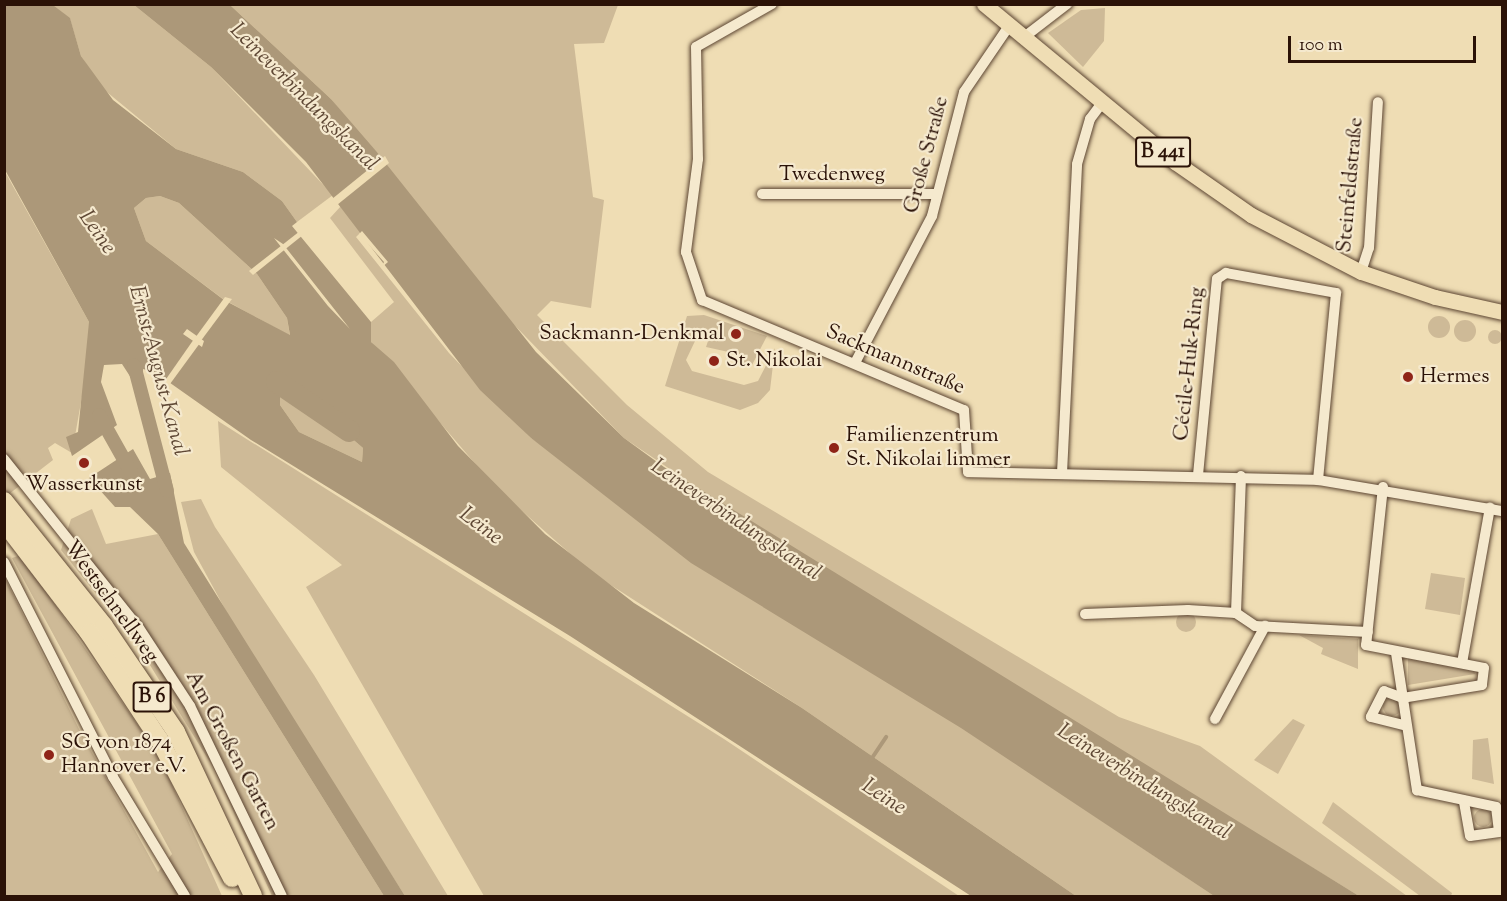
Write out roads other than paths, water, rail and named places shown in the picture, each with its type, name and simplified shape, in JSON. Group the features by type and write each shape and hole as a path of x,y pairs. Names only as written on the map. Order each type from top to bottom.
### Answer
{"highway":[{"name":"Westschnellweg","path":"4,501 104,626 176,732 253,897"},
{"name":"Westschnellweg","path":"4,522 89,633 159,739 240,897"}],"main road":[{"name":"B 441","path":"984,4 1102,103 1251,215 1361,272 1435,297 1503,312"}],"street":[{"name":"Sackmannstraße","path":"772,4 696,47 698,159 686,257 698,297 715,307 856,361 964,410 968,472 1062,473"},
{"path":"1023,38 1067,4"},
{"name":"Große Straße","path":"856,361 923,236 937,194 961,99 1009,26"},
{"name":"Steinfeldstraße","path":"1361,272 1369,248 1378,102"},
{"path":"1102,103 1090,119 1077,165 1062,473 1241,476 1318,480 1383,487 1503,511"},
{"name":"Twedenweg","path":"762,194 937,194"},
{"name":"Cécile-Huk-Ring","path":"1198,475 1217,279 1226,273 1336,293 1318,480"},
{"name":"Am Großen Garten","path":"4,459 139,628 190,706 282,897"},
{"path":"1241,476 1236,613 1246,624 1265,627 1368,632"},
{"path":"1383,487 1366,645 1396,653 1484,668 1482,685 1403,698 1384,691 1371,717 1406,726"},
{"path":"1462,663 1490,508"},
{"path":"4,562 113,777 185,897"},
{"path":"1085,614 1236,613"},
{"path":"1215,719 1265,627"},
{"path":"1396,653 1417,790 1464,801"}],"water":[{"path":"4,5 53,5 70,18 81,56 113,100 176,149 243,172 282,201 297,222 292,226 371,322 371,342 394,362 458,446 545,534 634,603 802,708 1076,896 971,896 570,636 251,440 156,373 143,369 143,382 135,384 122,364 104,365 101,382 117,425 72,456 66,437 78,432 89,322 5,170","holes":["160,196 179,203 257,274 287,318 290,335 224,300 146,241 134,208 146,198","274,238 283,244 350,329 328,306","187,329 204,341 202,347 183,334","286,393 309,402 363,448 362,462 299,432 280,405 280,394"]},
{"name":"Leineverbindungskanal","path":"134,5 230,5 331,99 376,151 536,352 624,438 664,467 1359,896 1214,896 961,728 691,563 531,438 480,390 306,162 211,67"},
{"path":"133,449 150,479 170,473 184,543 405,896 384,896 158,534 130,507 115,507 89,478"}],"waterway":[{"name":"Ernst-August-Kanal","path":"134,365 167,491"},
{"name":"Leine","path":"277,382 349,431"},
{"name":"Ernst-August-Kanal","path":"99,415 131,472"},
{"path":"870,761 886,737"}],"place":[{"name":"Sackmann-Denkmal","path":"736,334"},
{"name":"St. Nikolai","path":"714,361"},
{"name":"Hermes","path":"1408,377"},
{"name":"Familienzentrum St. Nikolai limmer","path":"834,448"},
{"name":"Wasserkunst","path":"84,463"},
{"name":"SG von 1874 Hannover e.V.","path":"49,755"}]}
